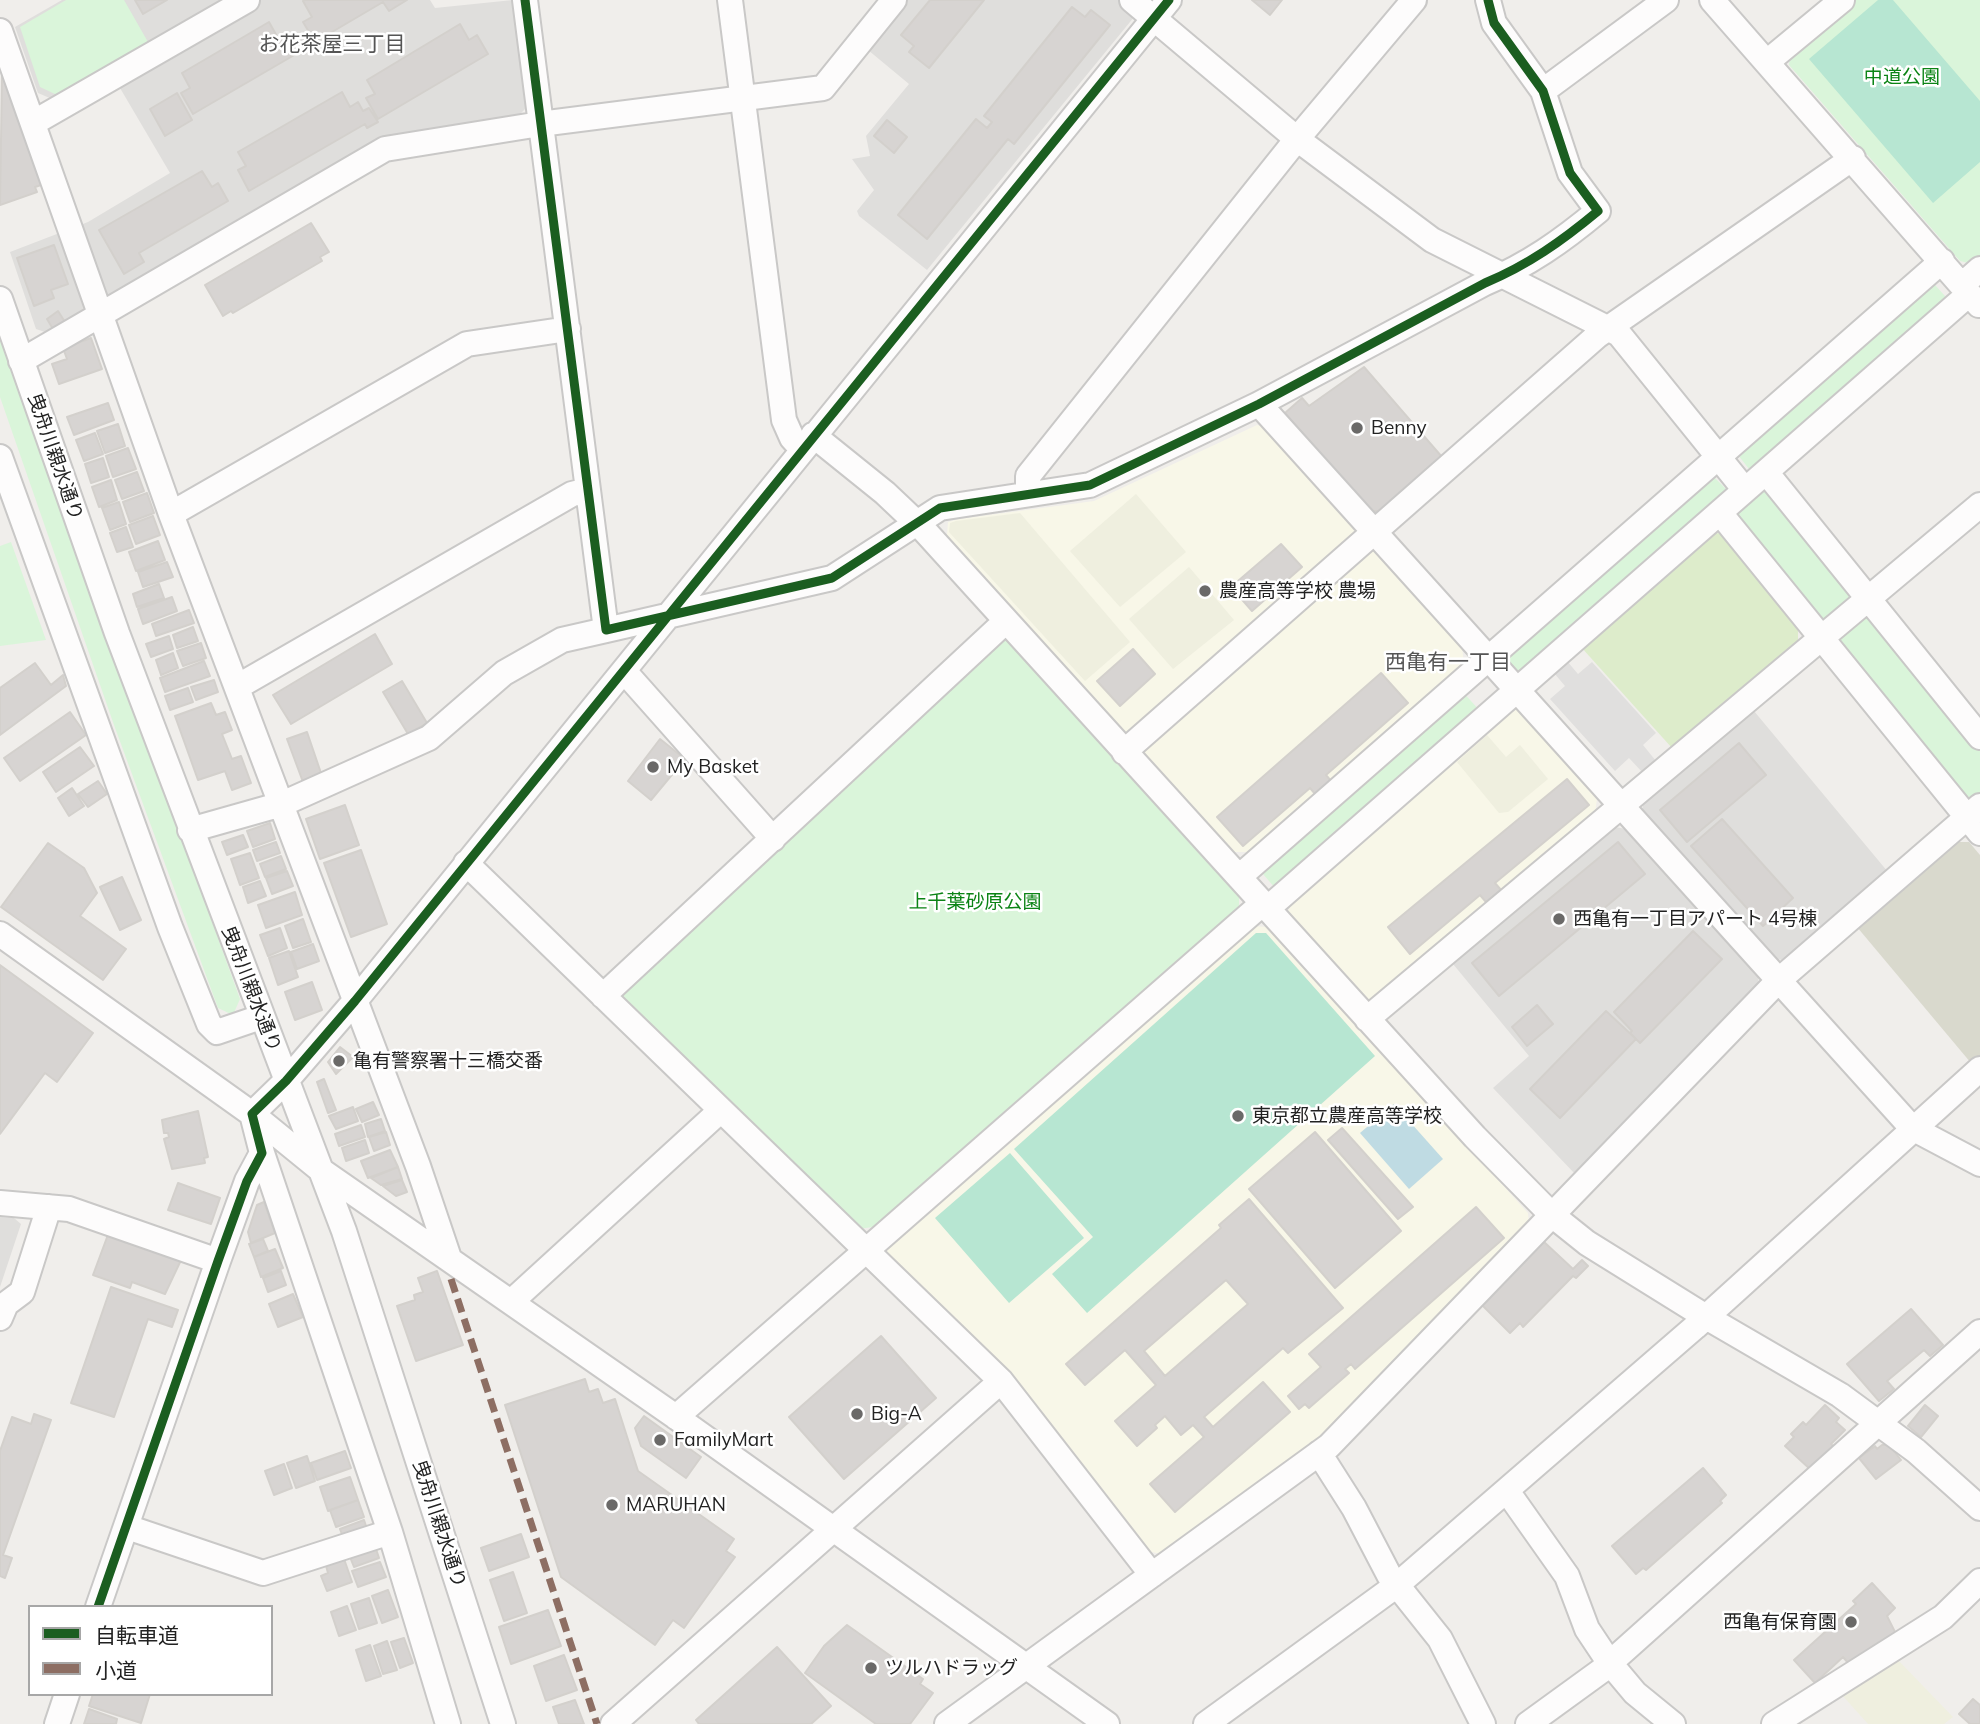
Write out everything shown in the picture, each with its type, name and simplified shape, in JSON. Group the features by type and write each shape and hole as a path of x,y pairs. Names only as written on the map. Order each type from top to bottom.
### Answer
{"street":[{"path":"33,123 247,0"},
{"path":"525,0 606,630"},
{"path":"730,0 784,420 792,438 808,442 916,522 1367,1019 1516,1180 1552,1215 1598,1250 1840,1395 1881,1423 1980,1508"},
{"path":"21,360 385,149 540,124 823,88 894,0"},
{"path":"1132,0 1162,9 1297,139 1432,240 1619,334 1745,490"},
{"path":"1028,494 1028,476 1297,139 1414,0"},
{"path":"190,830 282,804 429,738 504,673 562,640 832,578 940,508 1090,485 1259,404 1503,276 1558,244 1598,211 1570,173 1543,91 1494,23 1488,0"},
{"path":"1543,91 1666,0"},
{"path":"676,1417 1516,691 1973,289 1942,261 1712,0"},
{"path":"1767,62 1842,0"},
{"path":"251,1114 286,1081 355,1001 1162,9"},
{"path":"0,31 171,514 418,1166 449,1258"},
{"path":"1124,752 1609,328 1853,158"},
{"path":"1239,877 1942,261"},
{"name":"曳舟川親水通り","path":"0,299 190,830 322,1171 395,1385 503,1724"},
{"path":"171,514 467,344 568,329"},
{"path":"1259,404 1912,1128 1980,1164"},
{"path":"0,457 139,843 209,1024 217,1032 261,1017"},
{"path":"1766,472 1980,737"},
{"path":"237,687 572,494 587,490"},
{"path":"1367,1019 1980,505"},
{"path":"947,1724 1319,1453 1777,981 1976,819 1720,513"},
{"path":"603,996 1006,621"},
{"path":"624,671 773,839"},
{"path":"467,863 720,1111 1002,1381 1152,1574"},
{"path":"0,933 251,1114 322,1171 676,1417 1107,1724"},
{"path":"1206,1724 1397,1585 1706,1317 1980,1069"},
{"path":"511,1302 720,1111"},
{"path":"251,1114 390,1532 448,1724"},
{"path":"100,1605 218,1261 247,1181 262,1153"},
{"path":"0,1203 49,1207 85,1214 218,1261"},
{"path":"0,1318 6,1304 22,1292 49,1207"},
{"path":"1528,1724 1609,1662 1881,1423 1980,1332"},
{"path":"613,1724 830,1529 1002,1381"},
{"path":"1319,1453 1354,1508 1397,1585 1440,1639 1483,1724"},
{"path":"1507,1491 1567,1576 1587,1629 1609,1662 1635,1693 1672,1724"},
{"path":"127,1527 263,1573 390,1532"},
{"path":"1774,1724 1943,1617 1980,1581"},
{"path":"57,1724 67,1696"}],"shaded area":[{"path":"62,0 430,0 435,8 513,0 527,107 514,120 387,141 48,333 36,329 10,252 88,222 170,173 110,71 59,102 38,93 15,27"},
{"path":"908,0 1148,0 927,270 859,216 857,211 874,190 852,159 870,156 866,136 909,84 868,50"},
{"name":"農産高等学校 農場","path":"1257,425 1268,428 1462,647 1464,664 1251,852 1230,852 947,535 948,522 959,519 1094,501"},
{"path":"1567,661 1578,674 1592,662 1656,733 1643,745 1656,761 1643,773 1629,758 1615,771 1550,699 1565,686 1554,673"},
{"name":"東京都立農産高等学校","path":"1509,709 1523,711 1597,798 1595,814 1352,1019 1528,1213 1529,1222 1311,1446 1161,1554 1147,1551 885,1257 888,1246 1253,926 1267,927 1289,910 1291,901"},
{"path":"1754,711 1888,872 1786,960 1773,959 1758,975 1759,986 1576,1175 1493,1088 1529,1056 1453,964 1614,827 1627,829 1642,817 1643,802"},
{"path":"1957,842 1969,842 1980,855 1980,1055 1971,1063 1857,927"},
{"path":"0,1217 14,1218 21,1224 0,1287"}],"green space":[{"path":"66,0 124,0 148,42 57,95 40,87 20,27"},
{"name":"中道公園","path":"1856,0 1980,0 1980,257 1972,264 1960,261 1789,65 1790,54"},
{"path":"1878,0 1893,0 1980,101 1980,162 1933,203 1809,59"},
{"path":"1927,285 1935,285 1945,296 1945,305 1756,469 1749,469 1738,455"},
{"path":"0,336 240,999 233,1015 218,1008 114,725 0,397"},
{"path":"1712,475 1726,489 1728,498 1519,675 1505,661"},
{"path":"1764,491 1774,492 1852,588 1850,599 1824,619 1814,616 1736,520 1737,512"},
{"path":"1136,494 1186,552 1120,607 1070,551"},
{"path":"1020,513 1130,642 1085,681 949,532 950,523 956,521"},
{"path":"1720,533 1798,628 1798,642 1672,748 1581,647 1709,534"},
{"path":"11,542 46,640 0,646 0,546"},
{"path":"1189,567 1234,620 1173,669 1129,619"},
{"path":"1867,617 1878,621 1980,748 1980,792 1972,798 1963,797 1841,648 1840,638"},
{"name":"上千葉砂原公園","path":"993,641 1009,641 1239,897 1239,909 873,1227 858,1229 622,1001 624,989"},
{"path":"1461,690 1481,712 1275,888 1263,874 1262,867"},
{"path":"1487,735 1506,757 1520,745 1548,779 1508,812 1499,813 1457,762"},
{"path":"1256,933 1266,933 1375,1056 1087,1313 1052,1274 1093,1237 1014,1149"},
{"path":"1010,1153 1084,1238 1009,1303 935,1218"},
{"path":"1897,1659 1953,1717 1944,1724 1868,1724 1841,1694"}],"water":[{"path":"1394,1104 1443,1159 1409,1189 1360,1133"}],"building":[{"path":"135,0 167,0 143,14"},
{"path":"407,0 389,11 383,2 315,42 303,22 312,17 303,1"},
{"path":"930,0 984,0 929,68 909,52 914,46 901,35"},
{"path":"1252,0 1282,0 1270,15"},
{"path":"1072,7 1085,17 1091,10 1110,25 1014,144 1008,139 927,239 898,215 976,119 987,128 992,122 984,116"},
{"path":"269,22 278,38 285,34 296,54 193,114 181,93 190,88 182,73"},
{"path":"460,24 469,40 477,35 488,54 378,119 366,98 375,94 367,80"},
{"path":"2,75 41,185 35,187 37,192 0,205"},
{"path":"342,92 350,107 358,102 363,111 369,108 378,122 367,128 365,124 249,191 238,170 246,166 238,152"},
{"path":"177,93 192,120 165,136 150,109"},
{"path":"887,120 907,137 894,153 874,136"},
{"path":"202,171 212,187 218,183 228,201 139,253 144,262 124,274 99,230"},
{"path":"311,223 329,252 320,257 322,261 233,313 231,311 223,316 205,285"},
{"path":"54,245 68,284 51,290 54,298 34,306 17,258"},
{"path":"58,311 65,322 53,329 47,319"},
{"path":"91,338 102,369 59,384 52,364 67,359 63,348"},
{"path":"1364,367 1442,457 1380,511 1369,511 1285,413 1302,398 1309,406"},
{"path":"108,403 114,420 74,435 67,417"},
{"path":"118,424 125,446 105,453 97,431"},
{"path":"95,433 103,454 84,461 76,440"},
{"path":"128,448 136,469 113,477 106,456"},
{"path":"103,458 109,477 91,483 85,464"},
{"path":"137,472 144,491 122,499 115,480"},
{"path":"111,480 117,500 99,507 92,487"},
{"path":"147,493 154,513 130,522 123,502"},
{"path":"119,502 126,524 110,530 102,508"},
{"path":"153,516 160,535 136,544 129,525"},
{"path":"126,527 133,547 117,552 110,533"},
{"path":"158,541 165,560 136,571 129,552"},
{"path":"1281,544 1302,567 1252,611 1231,587"},
{"path":"167,562 173,577 143,587 138,572"},
{"path":"159,584 164,598 137,607 133,594"},
{"path":"172,597 177,611 143,624 138,609"},
{"path":"189,610 194,623 156,636 152,624"},
{"path":"193,627 198,641 177,648 173,635"},
{"path":"375,634 392,664 291,724 273,695"},
{"path":"169,636 173,649 151,657 146,644"},
{"path":"201,643 206,658 183,666 177,651"},
{"path":"1133,649 1155,674 1120,706 1097,681"},
{"path":"173,653 178,668 161,675 156,660"},
{"path":"204,661 210,676 165,692 160,678"},
{"path":"35,663 51,685 63,675 66,686 0,735 0,688"},
{"path":"1381,673 1408,703 1326,775 1331,781 1316,795 1310,788 1243,846 1217,817"},
{"path":"214,680 218,692 196,700 191,687"},
{"path":"402,681 427,723 408,734 383,692"},
{"path":"188,688 193,702 170,710 165,696"},
{"path":"211,703 216,715 225,712 232,730 222,734 232,759 241,756 251,783 232,790 225,771 198,780 175,716"},
{"path":"70,712 86,735 20,781 4,758"},
{"path":"307,732 322,776 303,782 287,739"},
{"path":"660,739 685,759 651,800 628,781"},
{"path":"1739,743 1766,775 1687,842 1660,810"},
{"path":"80,747 94,766 56,792 43,772"},
{"path":"1567,779 1589,805 1495,883 1501,890 1486,902 1480,895 1410,954 1388,927"},
{"path":"98,781 107,794 88,807 78,794"},
{"path":"72,788 84,806 69,816 58,798"},
{"path":"345,805 359,845 320,859 306,819"},
{"path":"1722,819 1793,898 1763,926 1691,846"},
{"path":"270,823 275,839 253,847 247,831"},
{"path":"243,835 248,847 227,855 222,842"},
{"path":"276,842 280,853 257,861 253,850"},
{"name":"西亀有一丁目アパート 4号棟","path":"1618,842 1645,874 1499,996 1472,963"},
{"path":"48,843 84,868 97,893 80,916 126,949 103,980 1,907"},
{"path":"361,850 387,924 351,937 324,863"},
{"path":"250,853 259,878 240,885 231,859"},
{"path":"281,856 286,869 265,877 260,864"},
{"path":"287,871 293,886 272,894 266,878"},
{"path":"122,877 141,920 120,930 100,887"},
{"path":"260,881 266,896 248,903 243,887"},
{"path":"295,892 302,915 266,928 258,905"},
{"path":"303,919 311,942 293,948 285,926"},
{"path":"280,928 287,948 268,956 260,935"},
{"path":"1693,931 1722,959 1640,1043 1614,1012"},
{"path":"313,944 319,961 297,969 291,952"},
{"path":"289,951 298,977 278,985 269,958"},
{"path":"0,965 93,1033 57,1082 45,1073 0,1134"},
{"path":"312,982 322,1010 295,1020 285,992"},
{"path":"1537,1005 1553,1024 1527,1046 1512,1027"},
{"path":"1606,1011 1636,1039 1560,1118 1530,1089"},
{"path":"340,1047 353,1057 336,1074 328,1062"},
{"path":"324,1079 336,1110 328,1113 317,1082"},
{"path":"373,1102 379,1115 362,1122 356,1109"},
{"path":"353,1107 358,1121 336,1129 329,1116"},
{"path":"198,1111 208,1157 204,1158 205,1163 172,1169 164,1139 169,1137 168,1133 164,1133 162,1120"},
{"path":"381,1119 385,1131 368,1137 365,1124"},
{"path":"361,1125 365,1137 339,1146 335,1134"},
{"path":"1342,1128 1413,1207 1398,1219 1328,1140"},
{"path":"386,1132 390,1145 374,1151 369,1137"},
{"path":"1315,1132 1401,1231 1335,1288 1249,1189"},
{"path":"365,1140 369,1153 346,1161 342,1148"},
{"path":"390,1150 398,1167 368,1178 361,1161"},
{"path":"398,1167 402,1179 381,1185 371,1178"},
{"path":"402,1180 407,1192 396,1196 383,1186"},
{"path":"178,1183 220,1198 211,1224 168,1210"},
{"path":"1249,1199 1343,1308 1288,1353 1283,1348 1204,1417 1213,1427 1263,1382 1290,1412 1175,1512 1150,1484 1204,1437 1193,1425 1181,1435 1165,1416 1155,1425 1157,1428 1137,1446 1115,1421 1156,1385 1125,1350 1085,1385 1066,1364 1221,1228 1219,1225","holes":["1226,1280 1248,1304 1165,1376 1144,1351"]},
{"path":"264,1202 275,1233 251,1243 248,1232 257,1205"},
{"path":"1476,1207 1504,1238 1355,1369 1351,1364 1345,1369 1349,1373 1309,1408 1305,1404 1299,1409 1288,1396 1321,1367 1309,1354"},
{"path":"109,1232 182,1258 165,1294 132,1282 130,1288 93,1275"},
{"path":"263,1239 268,1251 254,1257 249,1244"},
{"path":"1543,1241 1573,1269 1582,1260 1588,1266 1576,1278 1573,1276 1523,1327 1520,1323 1510,1333 1481,1304"},
{"path":"275,1249 283,1268 261,1277 254,1257"},
{"path":"281,1271 286,1285 268,1292 263,1278"},
{"path":"437,1271 463,1345 416,1361 397,1306 415,1300 414,1295 423,1292 418,1278"},
{"path":"111,1287 178,1310 172,1327 148,1319 114,1417 71,1403"},
{"path":"293,1294 303,1317 278,1327 269,1304"},
{"path":"1911,1309 1943,1345 1930,1356 1924,1350 1887,1381 1894,1389 1879,1401 1847,1364"},
{"path":"881,1336 936,1398 844,1479 789,1417"},
{"name":"MARUHAN","path":"585,1379 589,1392 598,1389 603,1403 615,1399 638,1471 734,1539 726,1551 735,1557 684,1628 673,1620 655,1645 561,1577 505,1405"},
{"path":"1825,1405 1839,1418 1836,1422 1845,1430 1831,1444 1835,1448 1811,1470 1785,1446 1794,1437 1791,1434 1803,1422 1806,1425"},
{"path":"1925,1405 1938,1416 1921,1437 1908,1426"},
{"path":"34,1414 51,1420 3,1555 12,1558 5,1578 0,1576 0,1451 12,1417 31,1424"},
{"path":"644,1416 701,1457 686,1478 641,1446 635,1428"},
{"path":"1882,1445 1889,1445 1901,1460 1876,1479 1859,1458 1875,1446 1877,1449"},
{"path":"345,1451 351,1468 317,1480 311,1463"},
{"path":"307,1456 315,1481 296,1488 287,1463"},
{"path":"284,1464 292,1488 274,1495 265,1471"},
{"path":"1703,1468 1726,1495 1720,1501 1722,1503 1646,1570 1643,1568 1636,1574 1612,1546"},
{"path":"350,1477 358,1500 328,1511 320,1487"},
{"path":"358,1500 364,1517 336,1527 330,1510"},
{"path":"364,1520 368,1532 344,1540 340,1529"},
{"path":"521,1534 529,1557 489,1571 481,1548"},
{"path":"374,1543 379,1558 354,1567 348,1552"},
{"path":"343,1556 352,1582 327,1591 321,1576 328,1573 325,1562"},
{"path":"380,1562 386,1577 358,1587 352,1571"},
{"path":"513,1572 527,1613 504,1621 490,1580"},
{"path":"1872,1583 1895,1608 1887,1616 1896,1634 1849,1664 1843,1657 1815,1683 1794,1660 1856,1604 1853,1601"},
{"path":"388,1590 398,1617 382,1623 372,1596"},
{"path":"369,1598 377,1623 359,1629 351,1604"},
{"path":"347,1606 356,1630 339,1636 331,1612"},
{"path":"548,1610 561,1646 511,1664 499,1627"},
{"path":"847,1625 923,1679 920,1684 933,1693 910,1724 876,1724 805,1673 824,1646"},
{"path":"404,1638 413,1663 400,1668 391,1642"},
{"path":"387,1641 397,1670 383,1674 374,1646"},
{"path":"370,1645 381,1676 366,1681 356,1650"},
{"path":"777,1647 831,1706 811,1724 699,1724 696,1720"},
{"path":"564,1655 577,1690 546,1701 534,1666"},
{"path":"92,1696 149,1696 141,1723 89,1706"},
{"path":"1973,1699 1980,1705 1980,1724 1970,1724 1959,1714"},
{"path":"575,1700 584,1724 559,1724 553,1707"},
{"path":"89,1709 117,1719 116,1724 84,1724"}],"marked path":[{"path":"451,1279 597,1724"}],"cycle path":[{"path":"525,0 606,630 832,578 940,508 1090,485 1259,404 1516,268 1558,242 1598,211 1570,173 1543,91 1494,23 1488,0"},
{"path":"99,1605 218,1261 247,1181 262,1153 252,1114 286,1081 355,1001 1169,0"}],"place":[{"name":"Benny","path":"1357,428"},
{"name":"農産高等学校 農場","path":"1205,591"},
{"name":"My Basket","path":"653,767"},
{"name":"西亀有一丁目アパート 4号棟","path":"1559,919"},
{"name":"亀有警察署十三橋交番","path":"339,1061"},
{"name":"東京都立農産高等学校","path":"1238,1116"},
{"name":"Big-A","path":"857,1414"},
{"name":"FamilyMart","path":"660,1440"},
{"name":"MARUHAN","path":"612,1505"},
{"name":"西亀有保育園","path":"1851,1622"},
{"name":"ツルハドラッグ","path":"871,1668"}],"district":[{"name":"お花茶屋三丁目","path":"332,45"},
{"name":"西亀有一丁目","path":"1448,663"}]}
